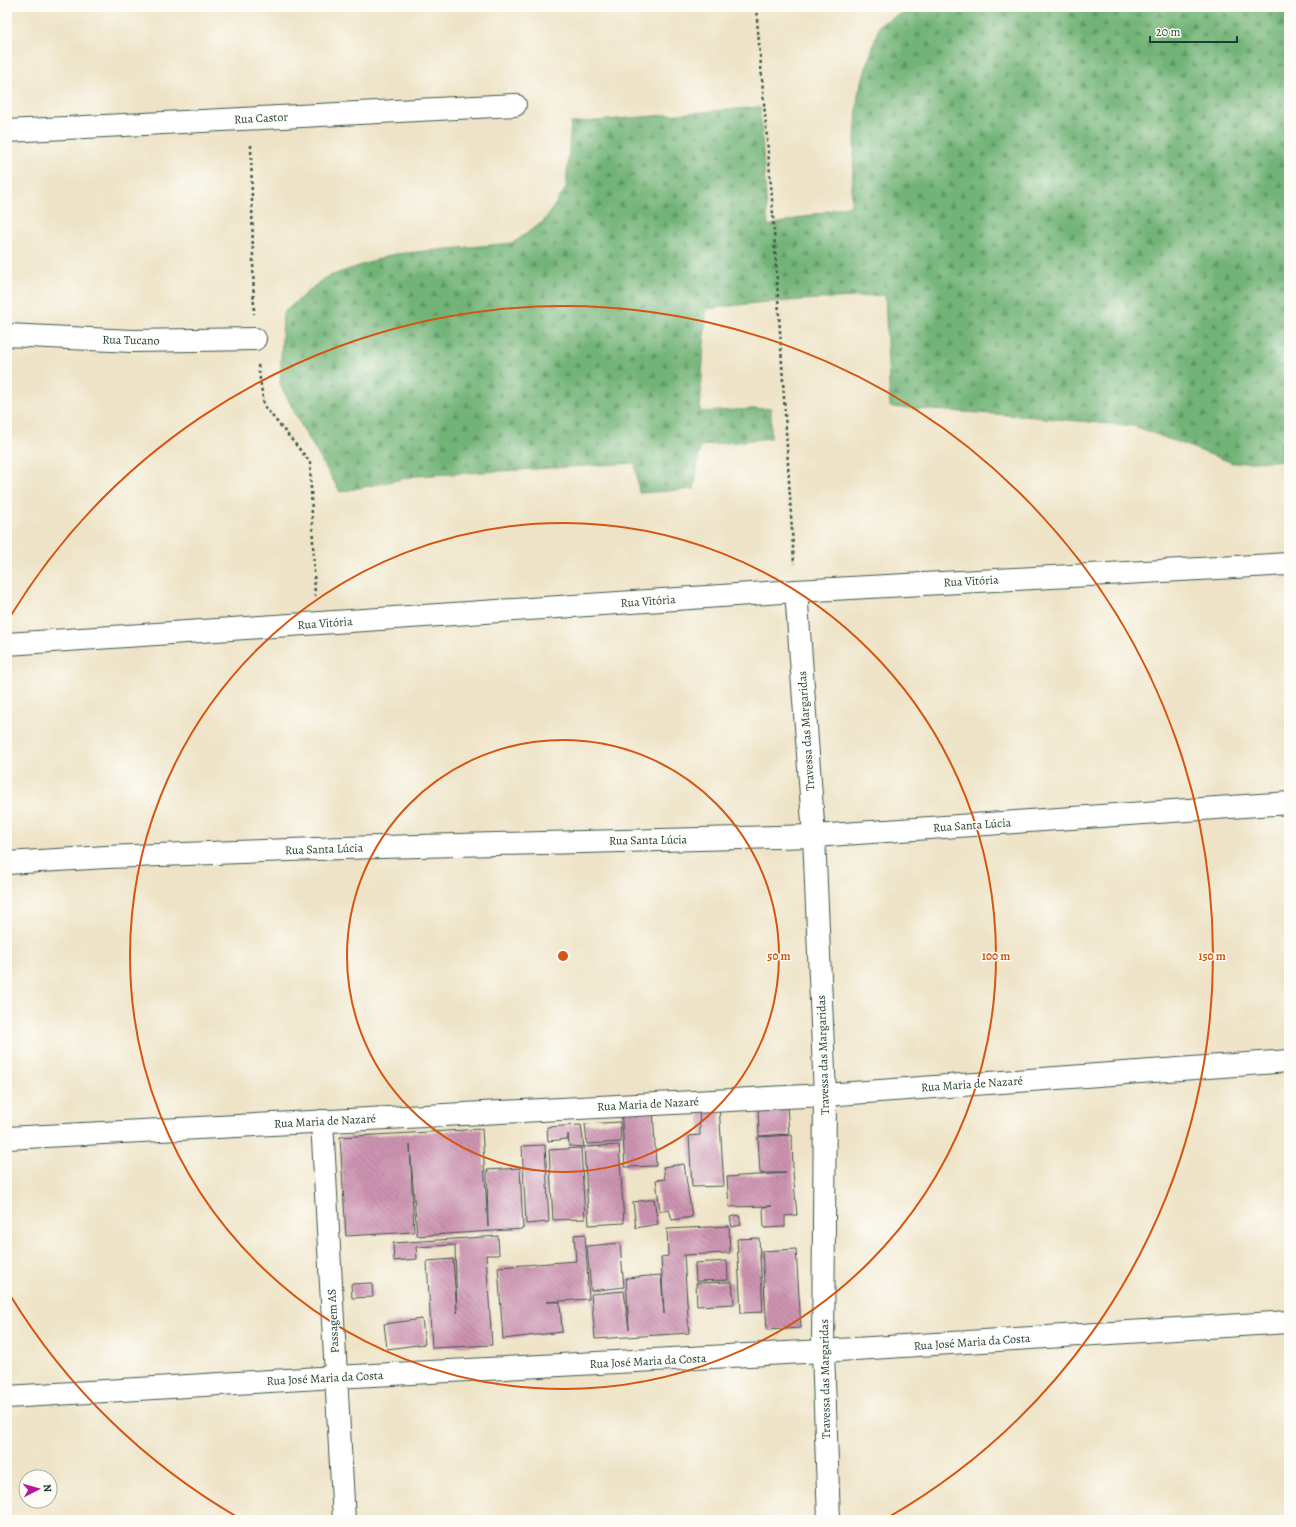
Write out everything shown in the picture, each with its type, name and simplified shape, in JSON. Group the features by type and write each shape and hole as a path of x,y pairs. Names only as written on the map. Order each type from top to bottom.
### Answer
{"street":[{"name":"Rua Castor","path":"7,131 515,105"},
{"name":"Rua Tucano","path":"7,335 132,341 254,339"},
{"name":"Rua Vitória","path":"7,644 796,591 1289,564"},
{"name":"Travessa das Margaridas","path":"796,591 814,836 825,1095 823,1351 830,1520"},
{"name":"Rua Santa Lúcia","path":"7,863 107,857 343,848 814,836 1289,804"},
{"name":"Rua Maria de Nazaré","path":"7,1138 825,1095 1289,1061"},
{"name":"Passagem AS","path":"322,1121 344,1520"},
{"name":"Rua José Maria da Costa","path":"7,1397 336,1377 823,1351 1289,1322"}],"path":[{"path":"756,7 772,198 796,591"},
{"path":"251,118 254,339 264,406 310,462 316,623"}],"green space":[{"path":"915,7 1289,7 1289,460 1233,463 1134,426 1022,416 890,407 885,295 755,303 706,309 700,412 771,408 771,438 700,446 694,489 639,493 635,463 416,476 340,492 302,427 280,384 283,313 324,278 394,254 513,243 544,221 566,188 571,123 760,107 768,226 851,205 858,94 880,24"}],"building":[{"path":"719,1105 724,1186 692,1187 689,1136 700,1135 699,1106"},
{"path":"787,1106 789,1134 759,1136 758,1108"},
{"path":"653,1107 656,1166 625,1167 621,1108"},
{"path":"620,1122 621,1142 587,1144 585,1124"},
{"path":"581,1125 584,1147 569,1146 568,1134 568,1139 548,1141 547,1127"},
{"path":"482,1129 488,1227 487,1170 520,1168 523,1229 417,1236 410,1145 414,1232 346,1236 340,1137"},
{"path":"792,1135 793,1172 797,1215 785,1216 785,1227 764,1228 763,1207 772,1206 729,1207 727,1177 786,1173 760,1173 758,1137"},
{"path":"545,1145 549,1222 526,1224 522,1146"},
{"path":"619,1145 624,1223 589,1225 584,1147"},
{"path":"581,1148 585,1219 553,1220 549,1150"},
{"path":"684,1164 692,1217 672,1220 669,1209 660,1211 656,1180 665,1179 663,1167"},
{"path":"654,1199 658,1224 636,1228 633,1202"},
{"path":"739,1215 741,1225 732,1227 730,1217"},
{"path":"729,1226 730,1253 684,1255 689,1333 595,1339 591,1294 624,1291 629,1329 626,1278 661,1275 664,1314 661,1257 668,1256 667,1229"},
{"path":"585,1234 589,1299 546,1302 560,1302 562,1332 503,1339 498,1267 576,1261 574,1235"},
{"path":"498,1236 499,1255 486,1255 492,1345 432,1348 427,1261 453,1259 457,1313 455,1245 416,1247 417,1259 394,1261 393,1243"},
{"path":"759,1238 763,1312 741,1313 737,1239"},
{"path":"620,1243 624,1287 591,1291 587,1246"},
{"path":"796,1249 801,1328 767,1330 762,1251"},
{"path":"727,1261 728,1280 696,1281 695,1263"},
{"path":"732,1282 734,1304 697,1306 696,1283"},
{"path":"372,1283 373,1297 352,1298 351,1284"},
{"path":"422,1319 425,1344 387,1349 384,1324"}]}
